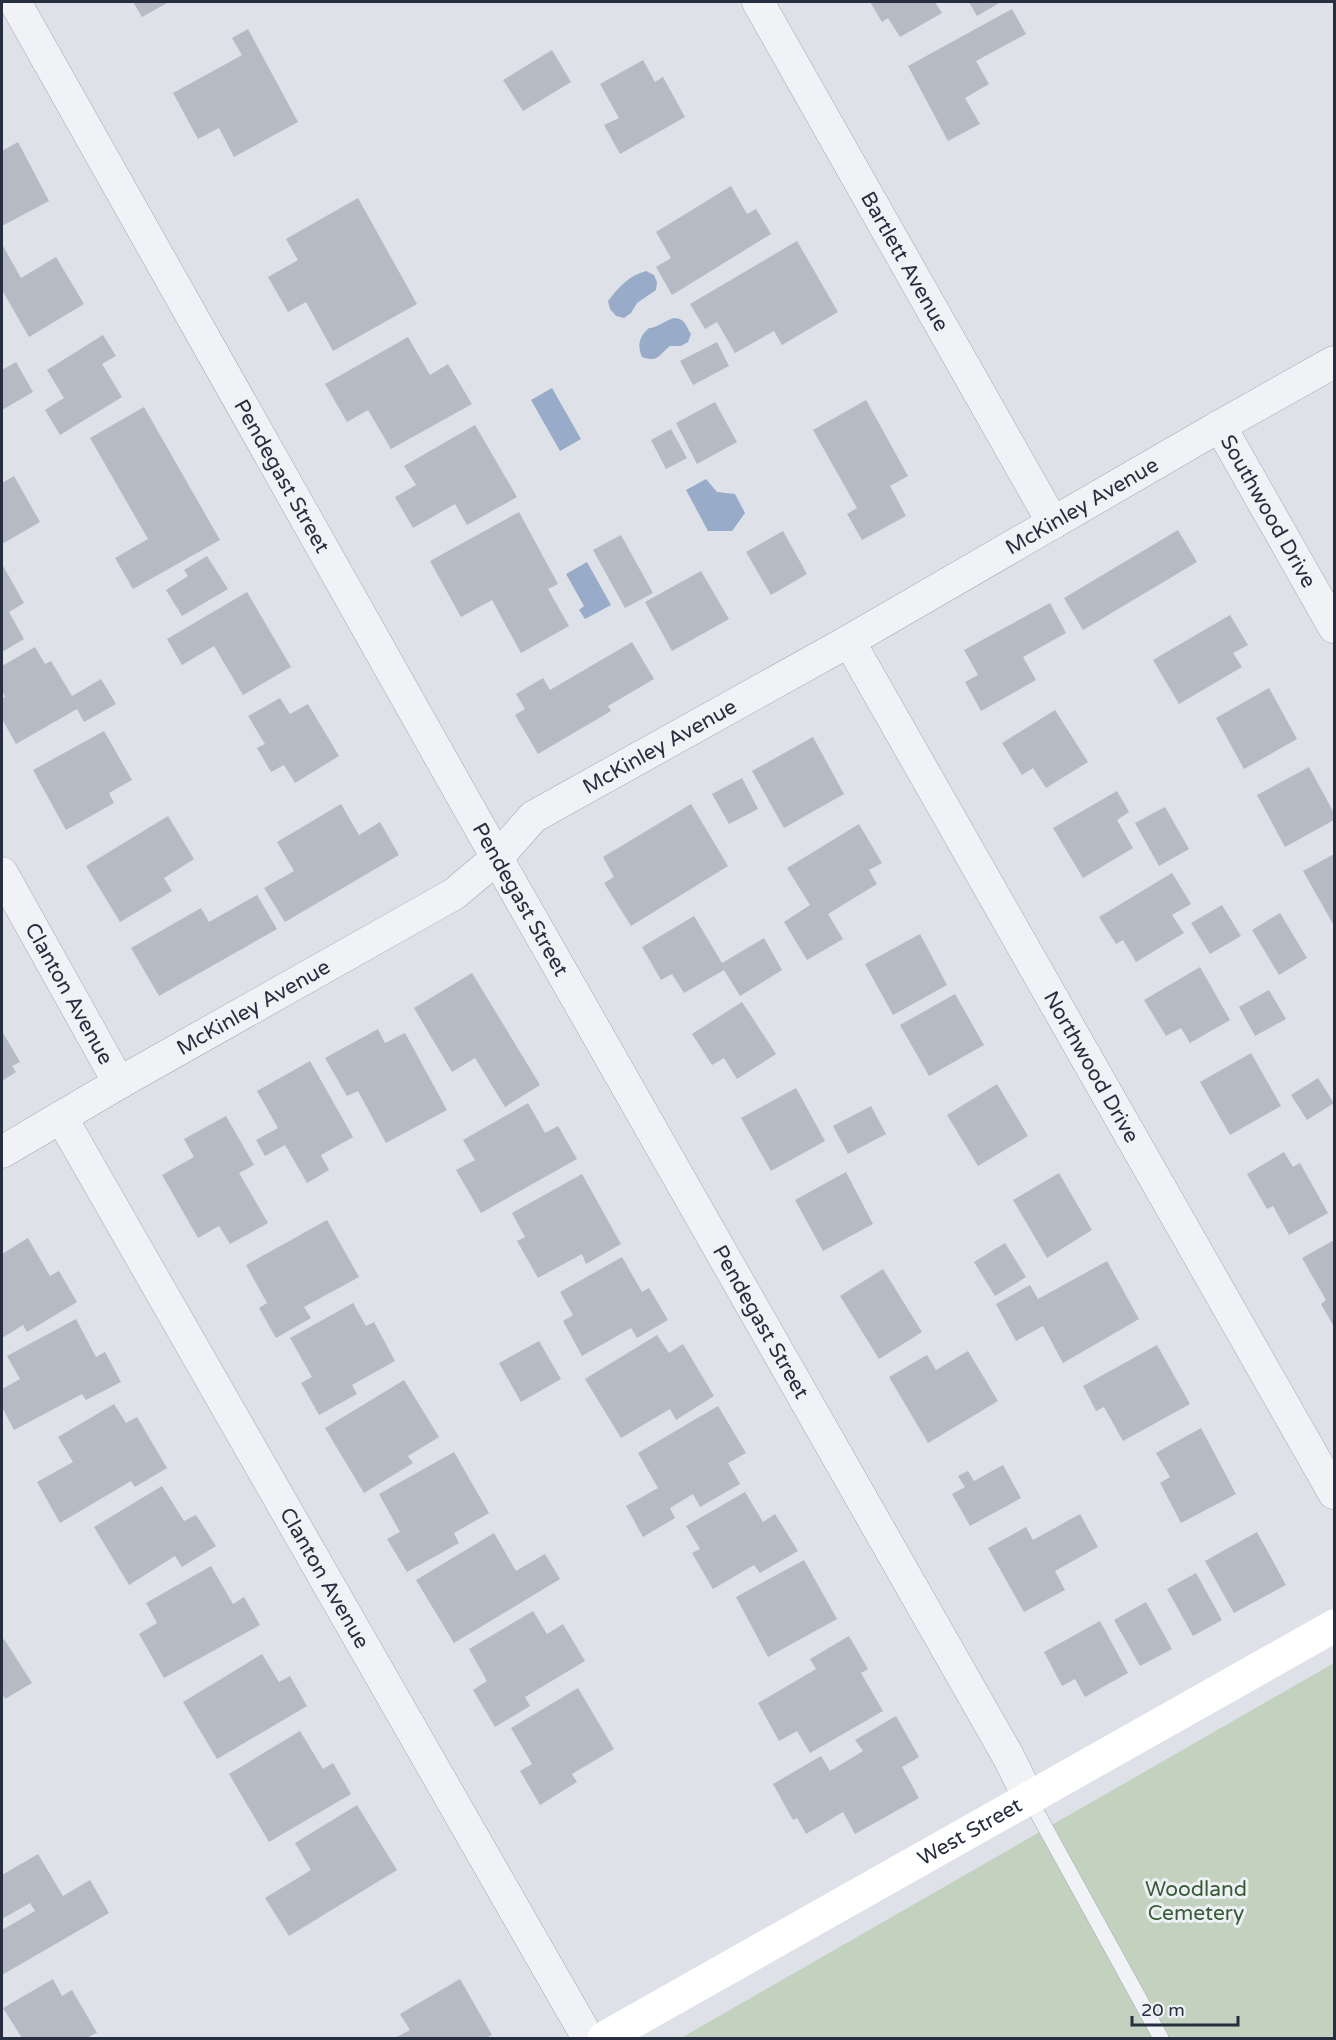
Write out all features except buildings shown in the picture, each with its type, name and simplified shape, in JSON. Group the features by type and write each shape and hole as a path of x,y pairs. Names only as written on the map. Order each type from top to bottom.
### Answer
{"main road":[{"name":"West Street","path":"604,2038 1335,1626"}],"street":[{"name":"Pendegast Street","path":"15,2 497,858 996,1735 1029,1798"},
{"name":"Bartlett Avenue","path":"758,2 1053,523"},
{"name":"McKinley Avenue","path":"2,1152 119,1083 454,894 497,858 533,817 849,641 1335,362"},
{"name":"Southwood Drive","path":"1220,426 1335,627"},
{"name":"Northwood Drive","path":"849,641 1335,1493"},
{"name":"Clanton Avenue","path":"2,873 119,1083"},
{"name":"Clanton Avenue","path":"61,1117 588,2038"}],"lane":[{"path":"1029,1798 1161,2038"}],"green space":[{"name":"Woodland Cemetery","path":"1334,1663 1334,2038 681,2038"}],"water":[{"path":"646,271 654,275 657,282 656,290 637,303 631,313 624,318 616,316 610,309 608,301 629,279"},
{"path":"674,318 683,321 686,325 691,334 688,342 681,346 670,346 655,359 642,357 640,341 646,331"},
{"path":"552,388 581,439 560,451 531,400"},
{"path":"706,479 717,492 735,494 745,513 732,531 708,531 686,490"},
{"path":"587,562 611,605 585,619 579,610 584,606 566,574"}]}
